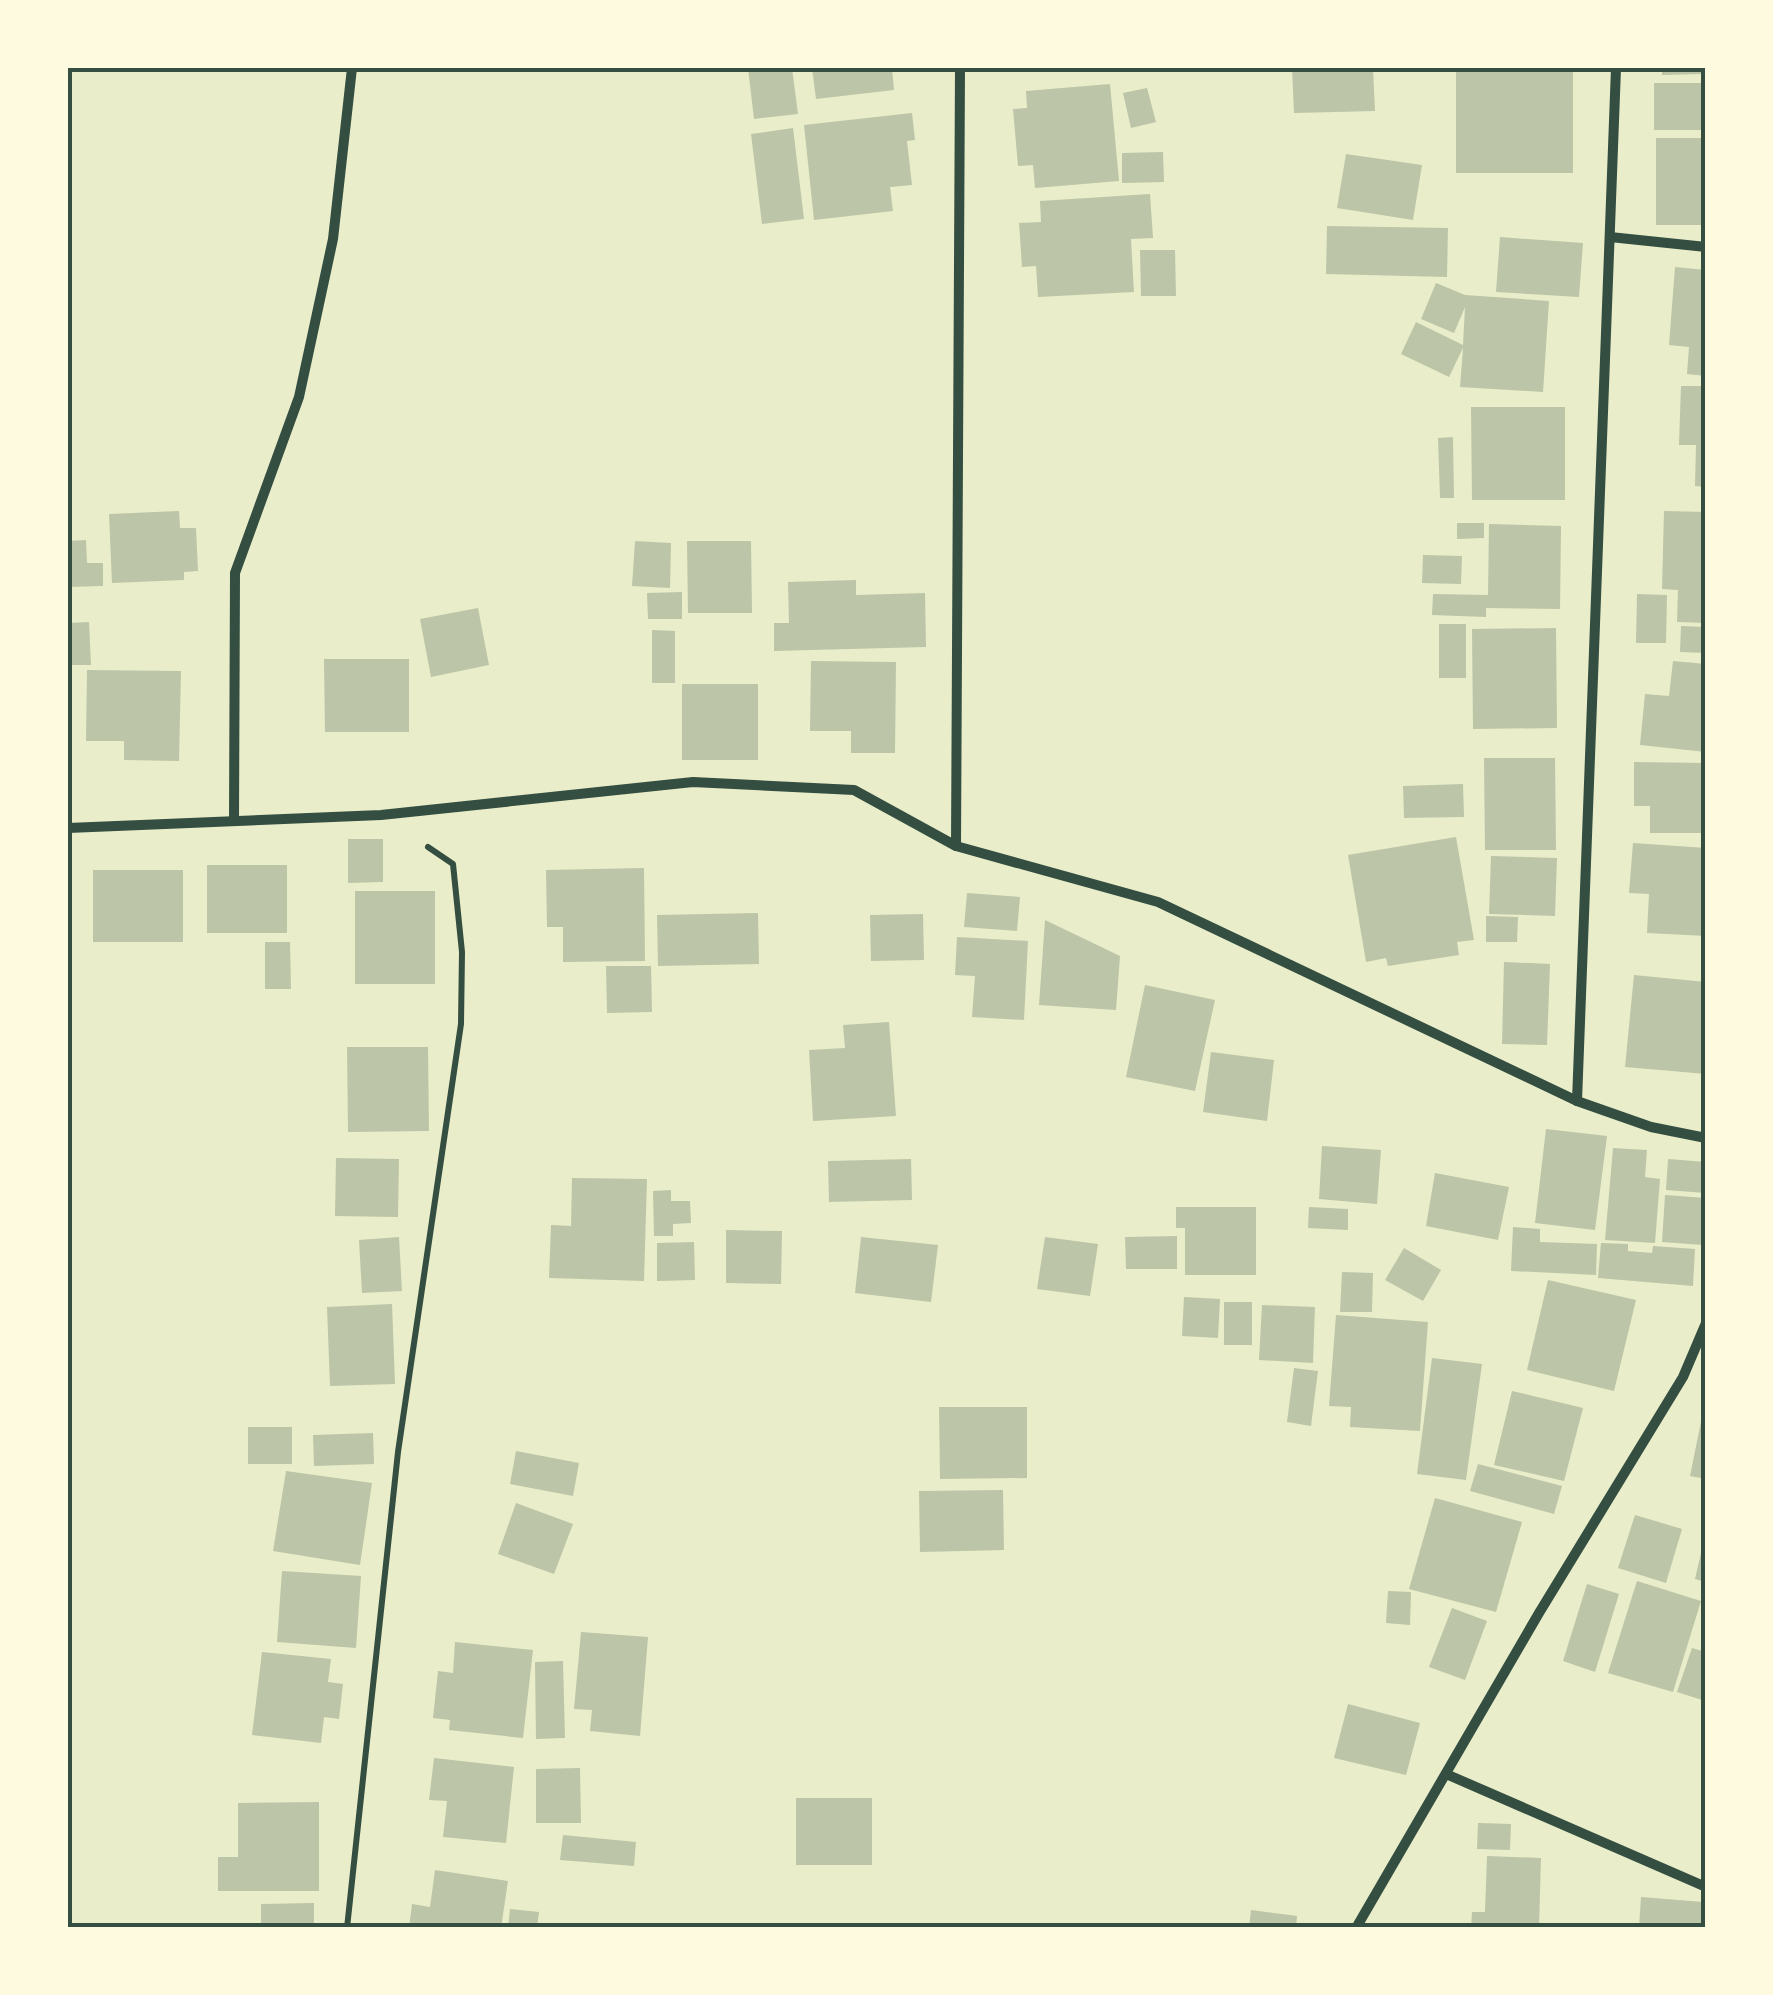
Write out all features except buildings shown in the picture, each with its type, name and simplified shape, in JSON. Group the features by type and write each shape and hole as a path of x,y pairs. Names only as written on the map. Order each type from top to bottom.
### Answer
{"street":[{"path":"234,821 235,574 299,397 333,239 352,68"},
{"path":"956,846 960,68"},
{"path":"1577,1101 1616,68"},
{"path":"1610,237 1706,246"},
{"path":"68,828 381,815 693,782 854,790 956,846 1158,902 1577,1101 1651,1126 1706,1138"},
{"path":"1356,1928 1683,1377 1706,1323"},
{"path":"1446,1774 1706,1888"}],"path":[{"path":"347,1928 398,1452 461,1024 462,952 452,864 381,815"}]}
